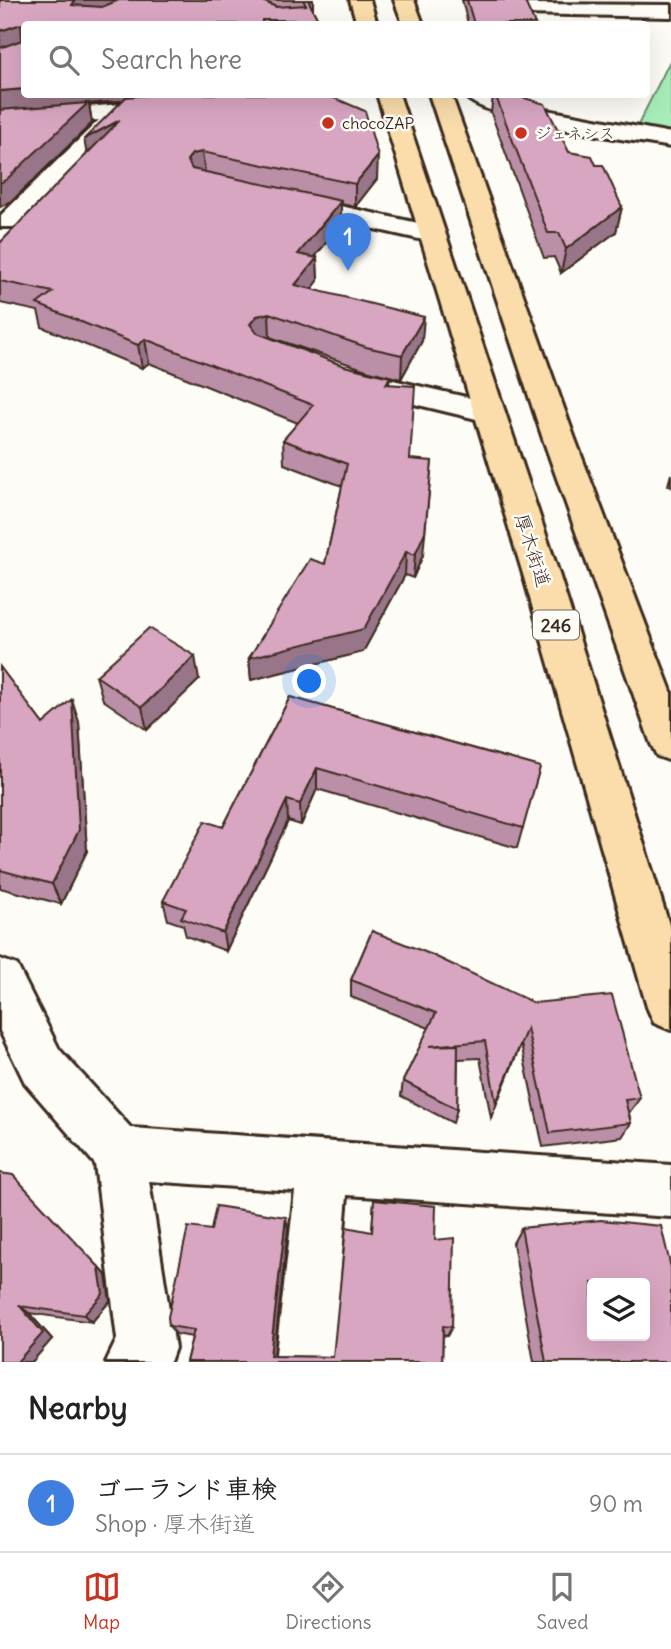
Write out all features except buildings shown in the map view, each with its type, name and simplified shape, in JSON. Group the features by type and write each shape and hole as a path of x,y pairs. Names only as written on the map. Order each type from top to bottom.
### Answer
{"highway":[{"path":"360,0 366,21"},
{"path":"404,0 413,21"},
{"name":"厚木街道","path":"389,98 489,412 671,1007"},
{"path":"441,98 559,439 671,744"}],"street":[{"path":"526,12 671,11"},
{"path":"482,98 493,105 523,113 671,140"},
{"path":"0,122 187,105"},
{"path":"10,221 121,111"},
{"path":"270,198 432,234"},
{"path":"331,371 356,380 489,412"},
{"path":"0,981 42,1066 119,1153 147,1348 135,1362"},
{"path":"119,1153 671,1191"},
{"path":"304,1362 324,1167"}],"green space":[{"path":"671,59 671,134 636,129"}],"place":[{"name":"chocoZAP","path":"328,123"},
{"name":"ジェネシス","path":"521,133"},
{"name":"ゴーランド車検","path":"348,271"}]}
